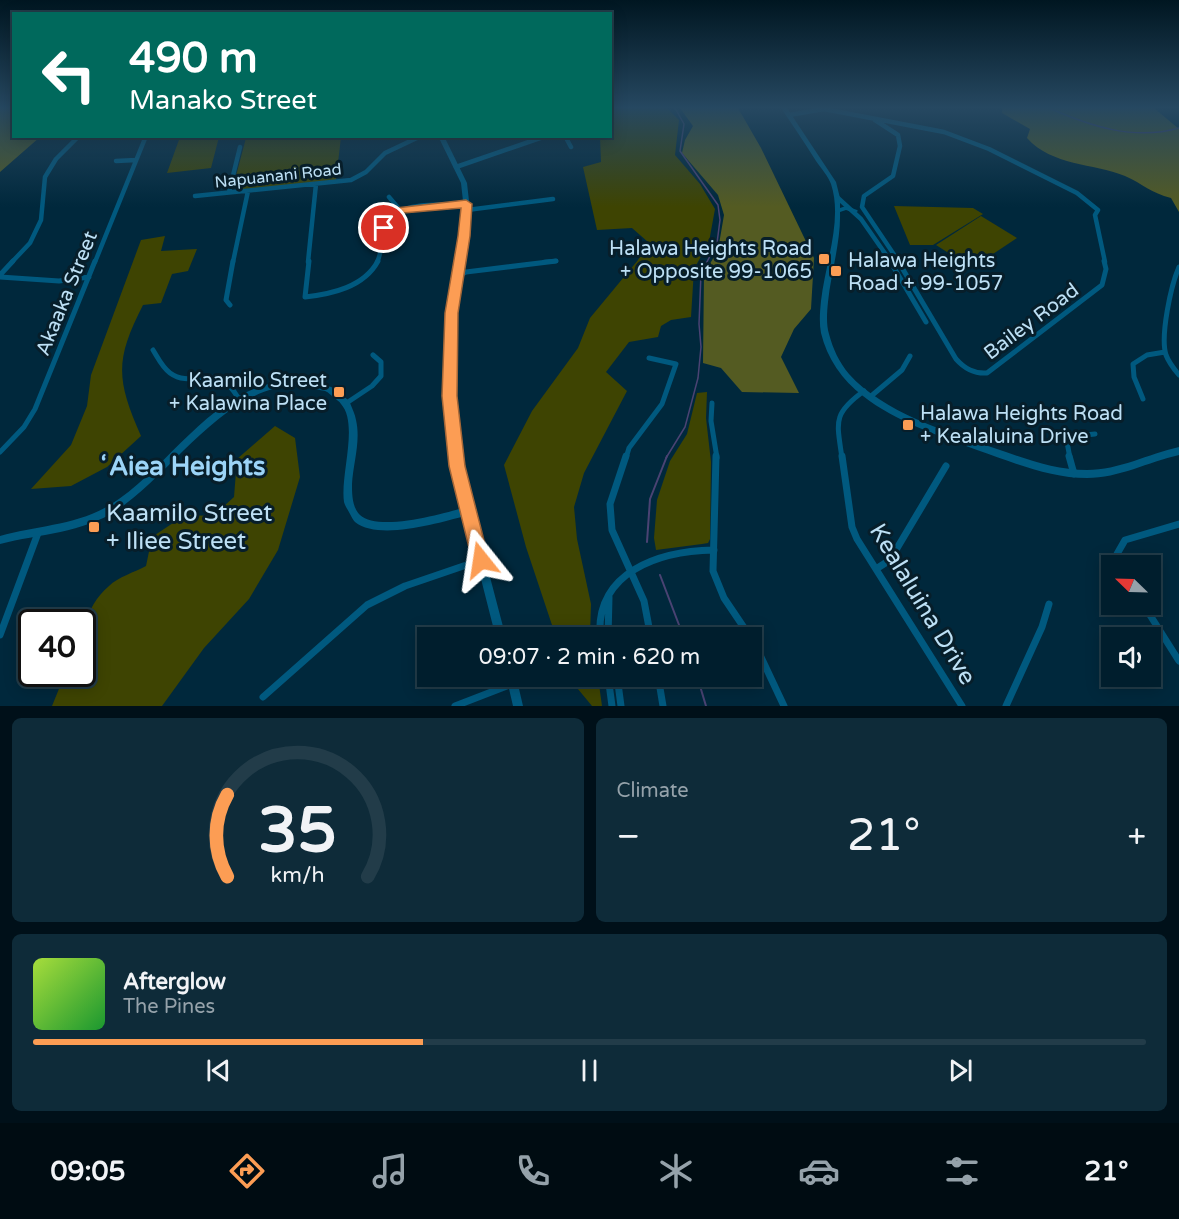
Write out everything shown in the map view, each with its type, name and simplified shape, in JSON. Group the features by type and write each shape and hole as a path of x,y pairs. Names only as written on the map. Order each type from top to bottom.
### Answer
{"street":[{"path":"0,276 30,243 41,220 45,177 56,159 74,141"},
{"name":"Akaaka Street","path":"0,452 24,427 35,409 144,141"},
{"name":"Napuanani Road","path":"195,196 357,178 385,153 411,141"},
{"path":"443,141 464,183 467,207 451,313 450,396 457,466 498,627"},
{"path":"456,167 532,141"},
{"path":"568,141 571,147"},
{"path":"806,141 833,182 838,198 824,309 825,331 837,361 867,394 889,409 934,430 1035,466 1074,474 1113,472 1179,451"},
{"name":"Bailey Road","path":"900,141 894,175 886,183 863,196 862,207 910,279 956,359 972,371 982,374 1102,285 1106,269 1095,215 1098,210 1077,193 970,141"},
{"path":"229,192 240,147"},
{"path":"116,161 136,160"},
{"path":"316,184 305,297 334,293 365,276 380,257 387,220 400,210 467,207 553,199"},
{"path":"230,305 226,300 226,289 248,191"},
{"path":"389,197 400,210"},
{"path":"838,198 855,211 926,322"},
{"path":"837,211 846,208 855,211"},
{"path":"456,277 466,272 556,261"},
{"path":"1179,267 1173,282 1165,352 1179,375"},
{"path":"0,276 59,281 89,277"},
{"path":"153,350 160,366 165,371 182,377 218,378 228,383 239,399"},
{"path":"1143,399 1133,378 1131,370 1133,364 1147,355 1165,352"},
{"path":"345,404 372,386 381,376 381,362 373,355"},
{"path":"867,394 902,370 910,356"},
{"path":"649,358 676,364 662,404 629,448 610,504 612,530 644,600 649,627"},
{"path":"0,540 70,527 112,509 149,481 220,412 239,399 270,386 302,383 328,391 345,404 354,429 348,494 350,506 359,519 379,526 395,526 468,511"},
{"name":"Kealaluina Drive","path":"867,394 846,404 839,413 836,432 852,527 962,706"},
{"path":"712,403 711,421 717,460 714,550 716,584 744,627"},
{"path":"1074,474 1065,441 1066,437 1095,434"},
{"path":"876,569 890,560 946,466"},
{"path":"1117,555 1125,540 1179,524"},
{"path":"0,635 38,533"},
{"path":"600,627 601,611 609,596 621,578 631,570 665,555 685,551 714,550"},
{"path":"263,697 367,605 405,586 481,560"},
{"path":"608,627 609,596"},
{"path":"1006,706 1042,627 1049,604"},
{"path":"1150,615 1179,661"},
{"path":"762,656 784,706"},
{"path":"455,706 496,687"},
{"path":"513,687 518,706"},
{"path":"609,687 612,706"},
{"path":"618,687 621,706"},
{"path":"660,687 663,706"}],"green space":[{"path":"0,141 35,141 0,172"},
{"path":"179,141 218,141 211,168 167,173"},
{"path":"245,141 341,141 336,180 239,190 233,187"},
{"path":"600,141 677,141 675,155 700,184 715,209 709,242 694,269 691,317 671,320 661,326 658,337 629,342 606,372 627,391 584,473 574,507 577,539 591,604 590,627 553,627 526,547 504,465 532,411 578,348 590,318 638,260 648,242 632,228 597,230 583,167 601,162"},
{"path":"685,141 757,141 761,148 814,258 811,309 794,329 781,357 799,393 742,392 721,368 703,363 704,274 718,250 724,215 718,195 682,153"},
{"path":"1030,141 1179,141 1179,212 1171,198 1152,191 1125,176 1073,163 1048,154"},
{"path":"894,206 973,208 983,214 933,245 910,245"},
{"path":"981,216 1017,238 972,268 936,245"},
{"path":"165,236 161,251 197,249 188,271 172,274 161,303 143,305 127,341 123,356 123,384 141,436 107,467 71,486 31,489 71,445 87,406 91,375 141,240"},
{"path":"707,392 706,418 711,462 710,539 708,543 656,550 654,538 657,500 670,461 687,434 697,393"},
{"path":"275,426 295,438 300,477 278,550 249,599 204,648 162,706 52,706 60,687 96,687 96,609 91,609 100,595 117,580 146,566 152,537 185,515 213,516 234,497 237,459"},
{"path":"576,687 599,687 602,706 592,706"}],"waterway":[{"path":"667,457 685,427 698,378 701,347 699,324 701,273 717,243 720,220 718,205 680,151 681,141"},
{"path":"647,542 650,499 667,457"},
{"path":"660,575 680,627"},
{"path":"700,687 706,706"}],"place":[{"name":"Halawa Heights Road + Opposite 99-1065","path":"824,259"},
{"name":"Halawa Heights Road + 99-1057","path":"836,271"},
{"name":"Kaamilo Street + Kalawina Place","path":"339,392"},
{"name":"Halawa Heights Road + Kealaluina Drive","path":"908,425"},
{"name":"Kaamilo Street + Iliee Street","path":"94,527"}],"district":[{"name":"ʻAiea Heights","path":"182,466"}],"route":[{"path":"384,228 392,214 400,210 466,204 464,236 451,313 450,396 457,466 481,560"}]}
